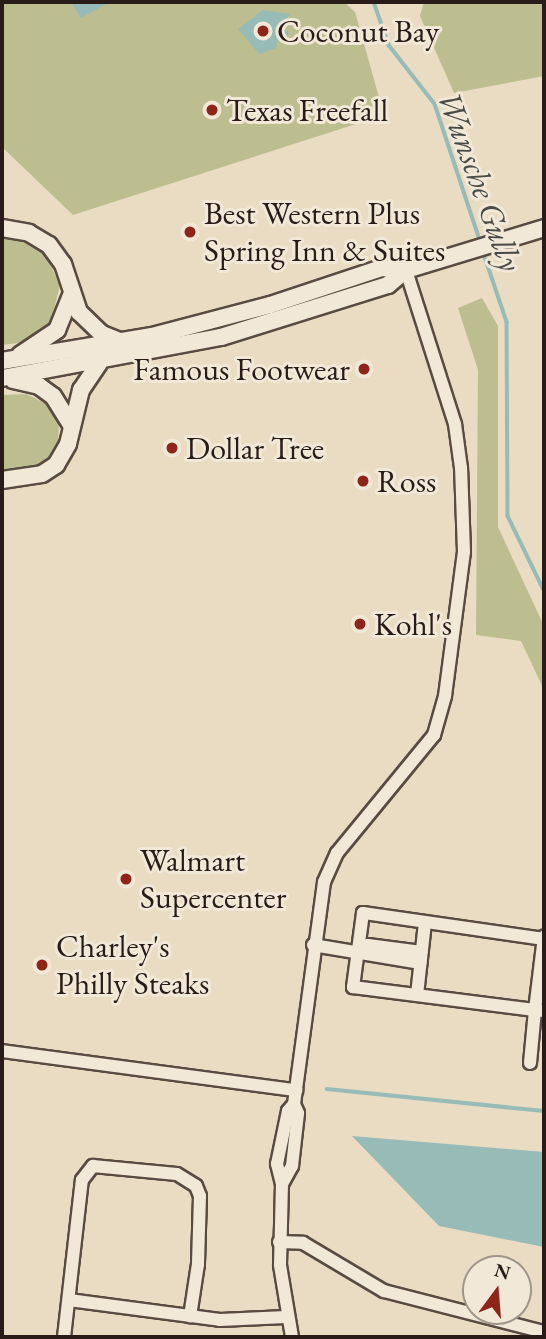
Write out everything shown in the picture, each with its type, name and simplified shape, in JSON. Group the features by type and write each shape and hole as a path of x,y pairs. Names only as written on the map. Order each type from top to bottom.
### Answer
{"main road":[{"path":"2,228 29,233 49,245 63,264 72,293 90,326 124,343"},
{"path":"3,378 99,363 192,344 388,285 406,270 544,228"},
{"path":"7,360 124,343 207,323 382,268 406,270"},
{"path":"7,360 57,330 72,293"},
{"path":"192,344 207,323"},
{"path":"2,480 42,474 56,465 68,444 81,390 99,363"},
{"path":"3,378 39,386 53,396 71,425"}],"street":[{"path":"292,1337 286,1317 279,1242 282,1184 277,1164 288,1146 288,1111 294,1104 313,945 324,882 337,853 434,735 445,696 464,552 461,468 452,414 406,270"},
{"path":"530,1063 540,1010 544,938 425,927 363,913 353,987 540,1010"},
{"path":"417,995 425,927"},
{"path":"313,945 421,958"},
{"path":"2,1051 296,1090"},
{"path":"64,1337 82,1180 93,1166 105,1164 190,1180 200,1205 190,1316"},
{"path":"279,1242 303,1243 384,1291 544,1332"},
{"path":"69,1300 257,1322 286,1317"}],"green space":[{"path":"2,2 344,2 355,12 384,115 73,215 2,147"},
{"path":"424,2 544,2 544,76 454,93 420,16"},
{"path":"2,238 15,238 45,254 60,285 51,322 25,342 2,345"},
{"path":"482,298 498,326 498,527 544,626 544,690 521,641 476,635 478,370 458,308"},
{"path":"26,394 51,406 59,420 58,445 54,454 32,468 2,471 2,395"}],"water":[{"path":"71,2 110,2 81,18"},
{"name":"Coconut Bay","path":"263,10 290,14 282,26 289,33 287,39 277,41 276,48 259,54 238,29"},
{"path":"352,1136 544,1152 544,1247 439,1226"}],"waterway":[{"name":"Wunsche Gully","path":"374,2 389,45 435,104 481,243"},
{"name":"Wunsche Gully","path":"483,251 507,322 508,516 544,590"},
{"path":"327,1089 544,1111"}],"place":[{"name":"Coconut Bay","path":"263,31"},
{"name":"Texas Freefall","path":"212,110"},
{"name":"Best Western Plus Spring Inn & Suites","path":"190,232"},
{"name":"Famous Footwear","path":"364,369"},
{"name":"Dollar Tree","path":"172,448"},
{"name":"Ross","path":"363,481"},
{"name":"Kohl's","path":"360,624"},
{"name":"Walmart Supercenter","path":"126,879"},
{"name":"Charley's Philly Steaks","path":"42,965"}]}
